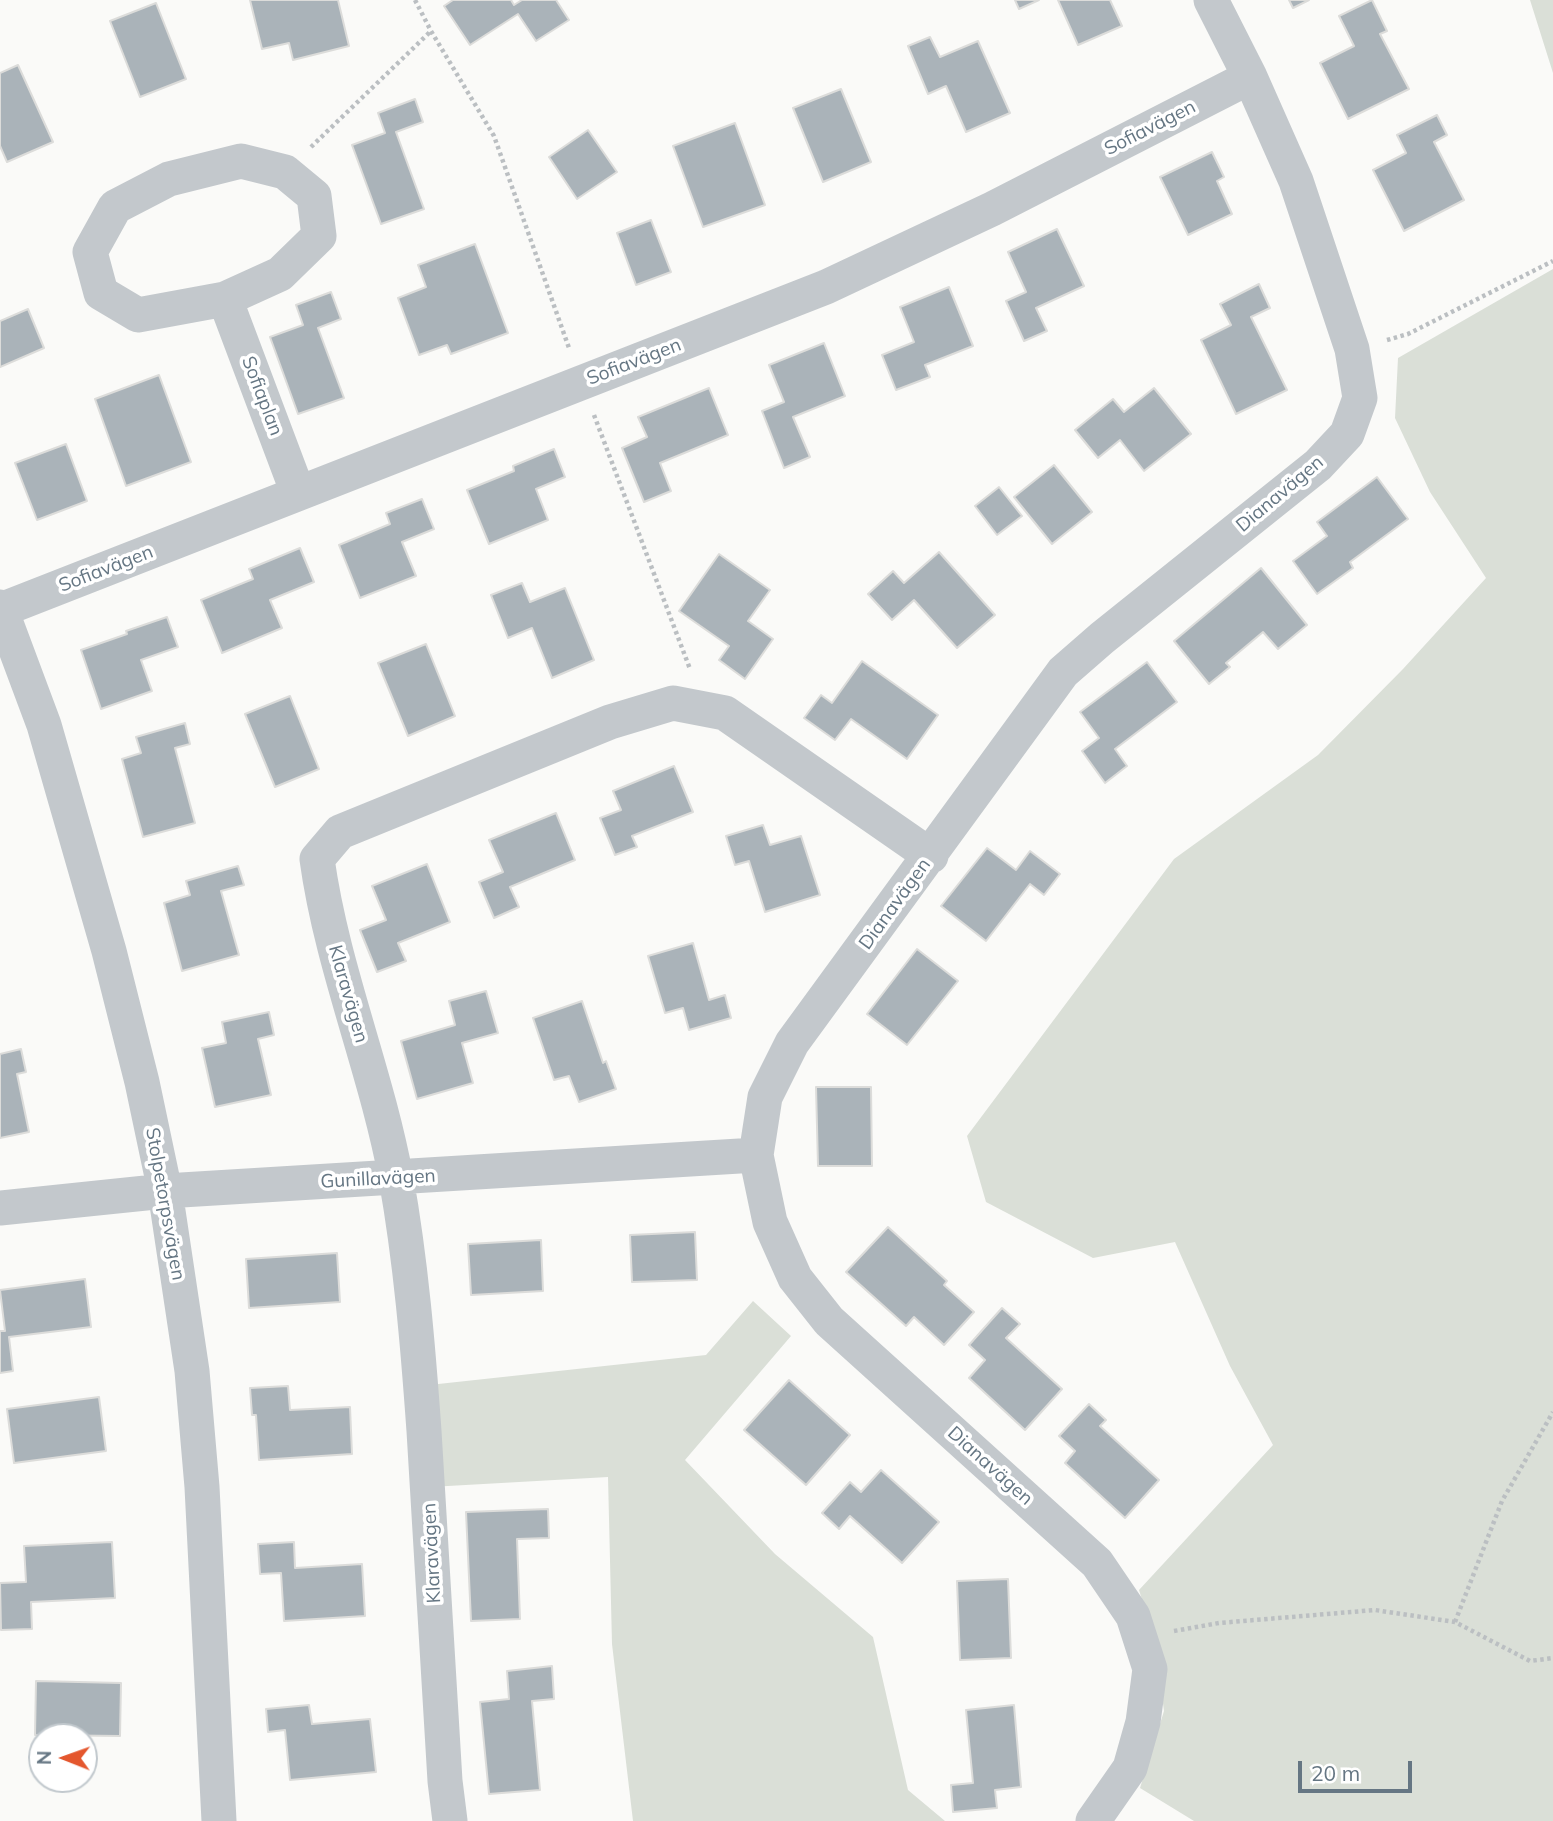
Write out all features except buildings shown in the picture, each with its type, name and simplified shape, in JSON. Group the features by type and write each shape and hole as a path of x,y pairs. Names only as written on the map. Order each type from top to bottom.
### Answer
{"street":[{"name":"Dianavägen","path":"1093,1821 1130,1768 1143,1722 1150,1669 1133,1616 1097,1563 829,1321 795,1278 770,1222 756,1155 765,1097 792,1043 1063,672 1318,465 1347,434 1360,398 1352,349 1296,181 1250,76 1211,0"},
{"name":"Sofiavägen","path":"1,608 826,287 992,209 1250,76"},
{"path":"241,161 285,172 314,196 318,236 280,274 225,299 138,315 101,293 90,252 115,207 169,179 241,161"},
{"name":"Sofiaplan","path":"225,299 298,493"},
{"name":"Stolpetorpsvägen","path":"1,608 44,725 105,937 142,1082 166,1191 191,1371 201,1474 219,1821"},
{"name":"Klaravägen","path":"450,1821 444,1781 430,1509 416,1320 396,1178 378,1098 323,906 317,859 340,832 610,722 673,703 724,713 931,856"},
{"name":"Gunillavägen","path":"0,1208 166,1191 756,1155"}],"path":[{"path":"415,0 494,136 581,382 705,709"},
{"path":"285,172 431,31"},
{"path":"1352,349 1408,334 1553,261"},
{"path":"1455,1622 1502,1501 1553,1412"},
{"path":"1144,1650 1177,1629 1375,1610 1455,1622 1530,1661 1553,1658"}],"shaded area":[{"path":"1530,0 1553,0 1553,73"},
{"path":"1553,269 1553,1821 1194,1821 1140,1788 1164,1711 1154,1638 1139,1590 1273,1445 1230,1366 1175,1242 1093,1258 986,1202 967,1136 1174,859 1318,755 1403,669 1486,578 1430,492 1395,418 1398,358"},
{"path":"753,1301 791,1336 685,1460 775,1554 873,1637 908,1790 945,1821 633,1821 612,1644 608,1477 430,1487 429,1385 706,1355"}]}
